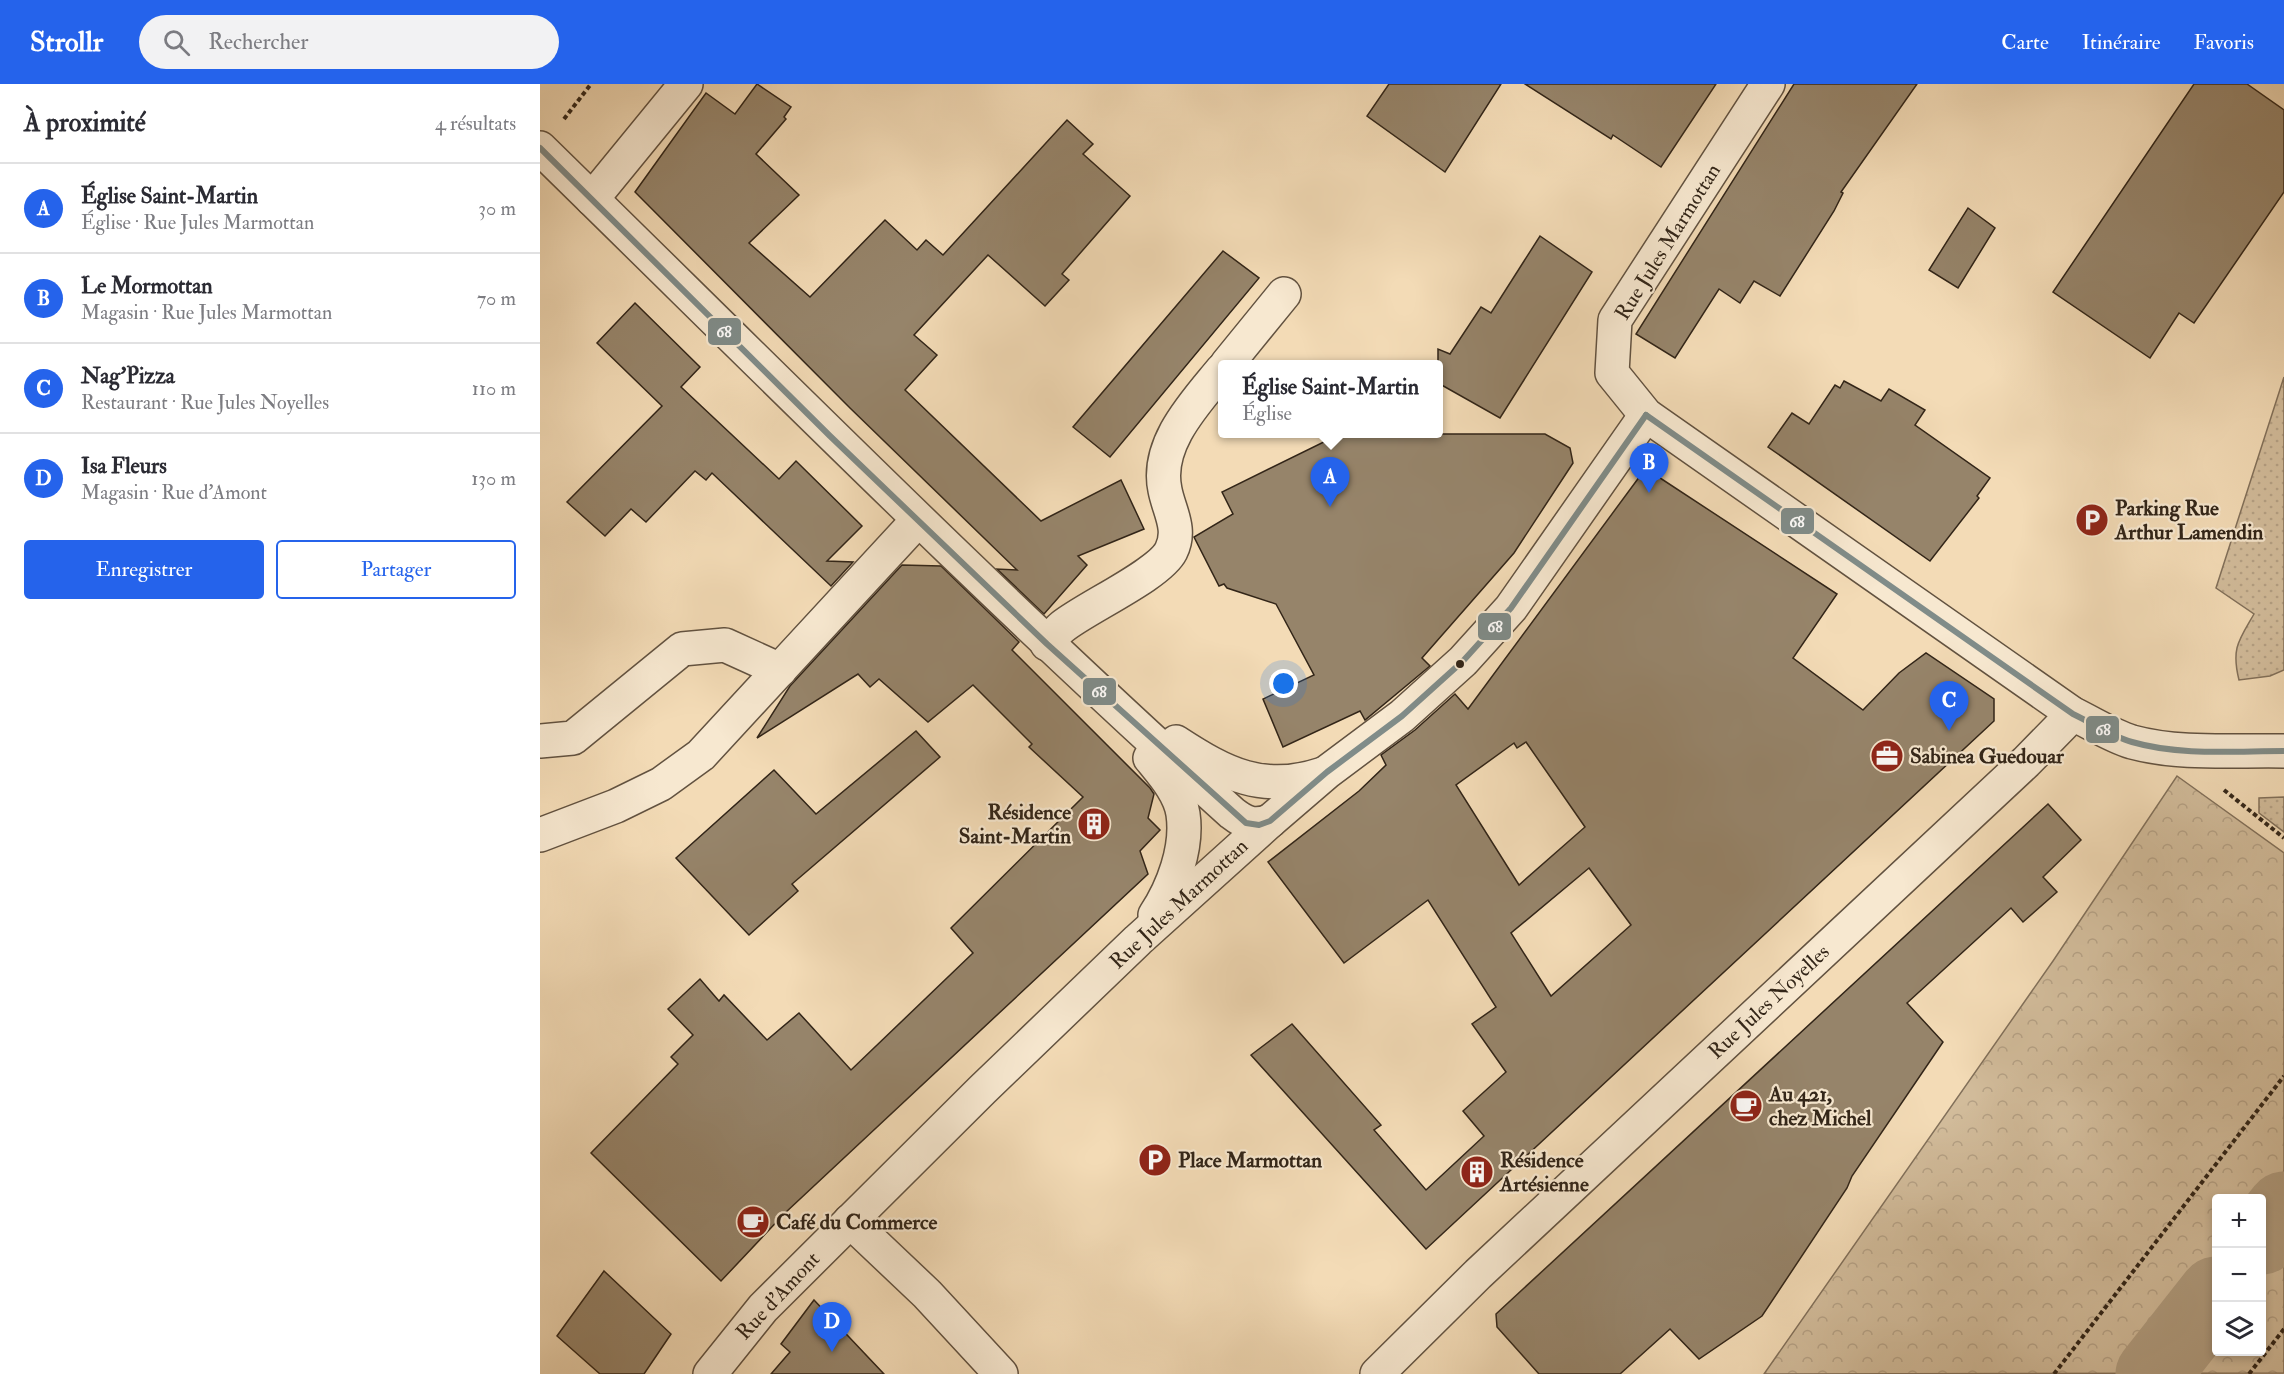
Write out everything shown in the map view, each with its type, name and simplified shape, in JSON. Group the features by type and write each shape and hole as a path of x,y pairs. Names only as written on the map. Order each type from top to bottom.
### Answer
{"street":[{"path":"592,200 686,84"},
{"name":"Rue Jules Marmottan","path":"850,1221 1138,940 1269,821 1409,709 1463,661 1511,608 1646,415 1612,373 1615,320 1768,84"},
{"path":"540,148 918,520 1103,697 1246,824 1259,825 1269,821"},
{"path":"1230,360 1284,294"},
{"path":"1047,644 1062,627 1148,573 1171,552 1176,526 1164,488 1166,456 1185,415 1218,375"},
{"path":"1646,415 2073,714 2129,741 2147,745 2188,750 2284,751"},
{"path":"540,835 616,806 661,784 701,755 918,520"},
{"path":"540,741 573,738 682,650 725,645 780,670"},
{"path":"1103,697 1200,758 1225,771 1256,782 1302,781 1328,772"},
{"path":"1103,697 1175,792 1184,813 1183,839 1173,885 1138,940"},
{"name":"Rue Jules Noyelles","path":"1377,1374 1463,1288 2026,762 2073,714"},
{"path":"850,1221 927,1294 1000,1374"},
{"name":"Rue d'Amont","path":"710,1374 763,1308 850,1221"}],"path":[{"path":"2220,787 2284,838"},
{"path":"2054,1374 2284,1076"},
{"path":"2249,1374 2284,1329"}],"green space":[{"path":"2284,377 2284,670 2270,676 2239,680 2236,652 2254,614 2216,588"},
{"path":"2177,776 2284,853 2284,1373 1764,1374 2053,961"},
{"path":"2284,797 2284,832 2259,813 2259,798"}],"building":[{"path":"757,84 791,107 784,117 786,119 756,154 799,195 749,243 810,297 885,220 917,250 926,240 943,255 1067,120 1093,144 1083,154 1130,196 1062,274 1069,280 1045,306 988,255 914,335 937,355 905,390 1041,521 1121,480 1144,529 1078,556 1087,565 1044,614 997,569 1017,570 850,408 635,192 706,93 735,114"},
{"path":"1389,84 1501,84 1445,172 1367,116"},
{"path":"1525,84 1716,84 1661,167 1613,135 1611,139"},
{"path":"1794,84 1917,84 1841,192 1843,193 1834,211 1780,296 1754,281 1740,303 1719,289 1675,358 1636,334"},
{"path":"2194,84 2247,84 2284,110 2284,192 2194,323 2179,313 2150,358 2053,292"},
{"path":"1968,208 1995,228 1958,288 1929,270"},
{"path":"1540,236 1592,272 1500,418 1443,386 1443,360 1438,360 1438,349 1450,354 1481,307 1491,313"},
{"path":"1223,251 1259,278 1110,457 1073,427"},
{"path":"635,303 700,367 681,387 779,479 796,461 862,526 827,561 853,562 831,586 712,473 706,480 695,471 646,522 631,509 605,536 567,502 662,406 597,343"},
{"path":"1844,381 1881,401 1889,389 1925,410 1915,425 1990,478 1977,496 1979,498 1930,561 1768,447 1792,413 1809,424 1835,385 1840,388"},
{"path":"1443,434 1545,434 1570,448 1573,463 1514,553 1422,658 1430,666 1365,720 1360,711 1283,747 1263,699 1314,675 1276,604 1227,588 1224,584 1219,586 1194,537 1233,514 1222,492 1332,438 1443,438"},
{"path":"1654,474 1837,594 1793,658 1863,710 1899,673 1926,653 1994,699 1994,721 1426,1249 1251,1055 1292,1024 1381,1125 1374,1130 1426,1190 1484,1136 1463,1111 1506,1072 1472,1024 1496,1007 1428,900 1344,963 1268,862 1359,791 1386,765 1381,755 1415,730 1455,694 1468,709 1640,476","holes":["1526,742 1585,827 1519,885 1456,785 1514,743 1517,748","1589,868 1631,925 1551,996 1511,933"]},
{"path":"902,565 941,566 1019,642 1012,650 1150,788 1154,794 1148,818 1160,830 1140,851 1148,874 785,1213 721,1281 591,1153 678,1064 671,1057 693,1035 668,1009 700,979 719,1001 724,995 767,1040 799,1013 851,1070 973,953 951,928 1083,797 1029,747 1032,744 973,685 928,722 879,679 870,687 858,674 757,738 790,686"},
{"path":"916,731 940,757 792,884 798,891 749,935 676,858 774,770 816,814"},
{"path":"2048,804 2081,840 2043,877 2057,892 2023,922 2011,908 1907,1003 1943,1042 1852,1176 1847,1188 1762,1316 1699,1359 1670,1329 1620,1374 1539,1374 1497,1327 1496,1314"},
{"path":"604,1271 671,1334 644,1374 600,1374 557,1336"},
{"path":"814,1300 884,1374 771,1374 790,1352 781,1344"}],"waterway":[{"path":"2266,1232 2284,1209"},
{"path":"2153,1374 2212,1299"}],"transit line":[{"name":"68","path":"540,148 830,436 1047,644 1246,823 1259,825 1270,821 1327,772 1402,716 1463,661 1511,608 1646,415"},
{"name":"68","path":"1646,415 2073,714 2117,736 2150,746 2207,752 2284,751"}],"place":[{"name":"Le Mormottan","path":"1649,493"},
{"name":"Église Saint-Martin","path":"1330,507"},
{"name":"Parking Rue Arthur Lamendin","path":"2092,520"},
{"name":"Nag'Pizza","path":"1949,731"},
{"name":"Sabinea Guedouar","path":"1887,756"},
{"name":"Résidence Saint-Martin","path":"1094,824"},
{"name":"Au 421, chez Michel","path":"1746,1106"},
{"name":"Place Marmottan","path":"1155,1160"},
{"name":"Résidence Artésienne","path":"1477,1172"},
{"name":"Café du Commerce","path":"753,1222"},
{"name":"Isa Fleurs","path":"832,1352"}]}
